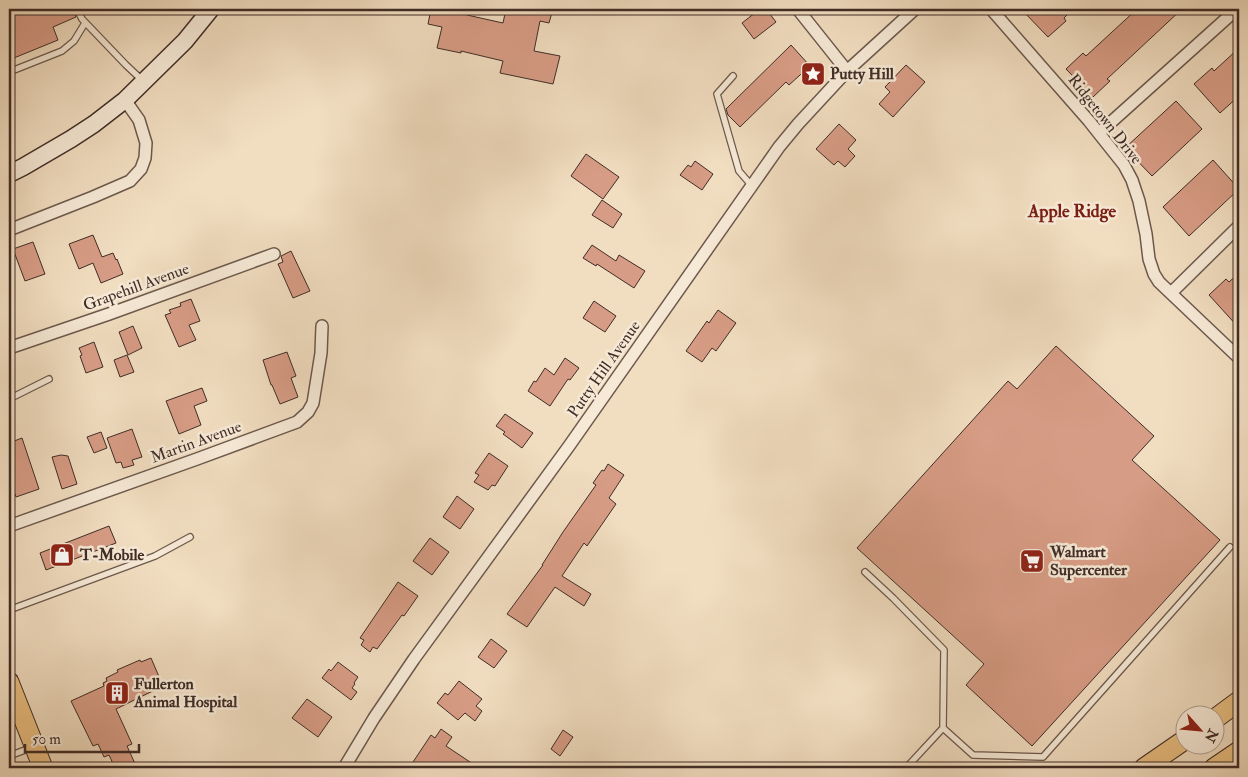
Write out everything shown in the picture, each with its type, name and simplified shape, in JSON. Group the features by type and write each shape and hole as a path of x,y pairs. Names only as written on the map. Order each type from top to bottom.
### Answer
{"highway":[{"path":"9,682 43,768"},
{"path":"1226,711 1239,701"},
{"path":"1144,768 1176,746"},
{"path":"1214,768 1239,751"}],"main road":[{"path":"9,174 71,139 126,100 185,41 211,9"}],"street":[{"path":"799,9 847,71"},
{"name":"Putty Hill Avenue","path":"344,768 374,718 414,659 569,446 779,147 847,71 915,9"},
{"name":"Ridgetown Drive","path":"991,9 1099,133 1124,165 1132,180 1139,202 1149,259 1159,282 1239,358"},
{"path":"1099,133 1237,9"},
{"path":"9,230 130,181 141,169 145,158 146,143 139,120 126,100"},
{"path":"1171,293 1239,226"},
{"name":"Grapehill Avenue","path":"9,348 274,254"},
{"name":"Martin Avenue","path":"9,526 296,422 308,412 313,403 321,353 322,326"}],"lane":[{"path":"77,9 82,20 144,82"},
{"path":"9,72 62,51 74,41 86,23"},
{"path":"733,76 717,94 739,171 752,186"},
{"path":"9,399 49,379"},
{"path":"9,610 155,556 190,537"},
{"path":"943,728 973,755 1043,757 1230,547"},
{"path":"865,572 944,650 943,728 906,768"},
{"path":"9,756 35,746"}],"building":[{"path":"9,9 72,9 76,17 53,27 58,40 9,60"},
{"path":"431,9 468,9 467,15 503,23 506,9 553,9 549,23 540,21 534,51 560,56 553,84 500,73 503,61 461,51 461,53 437,48 442,27 428,24"},
{"path":"760,9 766,9 776,22 754,39 742,23"},
{"path":"1021,9 1073,9 1064,18 1066,21 1048,37"},
{"path":"1137,9 1182,9 1107,79 1110,81 1093,97 1066,69 1083,53 1086,56"},
{"path":"791,45 810,66 789,85 786,82 740,127 728,115 726,109"},
{"path":"1239,48 1239,96 1220,113 1194,84 1212,68 1214,71"},
{"path":"906,65 925,82 893,117 879,104 890,92 885,87"},
{"path":"1176,101 1202,129 1152,176 1125,148"},
{"path":"839,124 856,140 848,149 855,156 845,167 838,161 834,165 816,149"},
{"path":"586,154 619,177 603,199 571,176"},
{"path":"1213,160 1239,189 1189,236 1163,207"},
{"path":"695,161 713,174 702,190 680,175 688,165 691,167"},
{"path":"602,200 622,214 613,228 592,215"},
{"path":"93,235 102,257 113,253 123,274 101,283 93,263 79,269 69,244"},
{"path":"33,242 45,274 25,281 13,249"},
{"path":"592,245 616,261 619,255 645,271 634,288 597,264 596,266 583,258"},
{"path":"291,251 310,291 293,298 278,264 283,262 281,256"},
{"path":"1239,273 1239,328 1209,295 1226,279 1229,282"},
{"path":"191,299 200,321 189,325 196,340 179,347 165,315 171,313 169,310 181,306 180,303"},
{"path":"594,301 616,316 605,332 583,318"},
{"path":"718,310 736,323 716,351 712,348 702,362 686,351 707,321 709,323"},
{"path":"133,326 142,348 128,355 119,332"},
{"path":"94,342 103,367 86,373 79,348"},
{"path":"1056,346 1154,436 1132,460 1220,540 1032,746 966,685 984,664 857,548 1008,381 1017,389"},
{"path":"287,352 296,376 291,378 298,397 280,404 271,385 263,360"},
{"path":"127,355 134,372 120,377 114,360"},
{"path":"565,358 579,368 570,380 568,379 550,406 528,391 545,368 554,375"},
{"path":"202,388 207,401 194,406 201,425 179,434 166,401"},
{"path":"505,414 533,433 522,448 503,434 505,432 496,426"},
{"path":"132,429 142,457 132,460 134,465 123,468 121,462 116,463 107,438"},
{"path":"101,432 107,448 94,453 87,437"},
{"path":"22,438 39,489 16,497 9,476 9,443"},
{"path":"489,453 508,466 495,486 492,485 488,490 474,482 479,475 475,473"},
{"path":"68,456 77,484 62,489 52,457"},
{"path":"608,464 624,475 609,498 616,504 587,546 584,543 562,576 591,594 584,606 555,587 527,627 507,614 543,565 563,532 596,485 593,483"},
{"path":"457,496 474,509 460,529 443,517"},
{"path":"109,526 116,543 46,570 40,553"},
{"path":"430,538 449,552 432,575 413,561"},
{"path":"398,582 418,596 377,649 373,647 370,652 361,645 364,640 360,638"},
{"path":"491,639 507,651 494,668 478,657"},
{"path":"151,658 163,686 116,709 132,744 127,746 137,768 115,768 109,755 104,757 98,744 93,746 71,701 104,686 103,683 107,681 106,678 118,672 117,670 140,660 141,662"},
{"path":"338,662 358,677 352,688 357,692 351,700 322,678"},
{"path":"459,681 482,699 476,706 482,711 475,721 465,713 458,720 437,703 445,693 448,695"},
{"path":"307,699 332,717 318,737 292,718"},
{"path":"441,729 452,737 446,746 479,768 409,768 431,735 435,738"},
{"path":"563,730 573,737 560,756 551,749"}],"place":[{"name":"Putty Hill","path":"813,74"},
{"name":"T-Mobile","path":"62,555"},
{"name":"Walmart Supercenter","path":"1032,561"},
{"name":"Fullerton Animal Hospital","path":"117,693"}],"district":[{"name":"Apple Ridge","path":"1072,211"}]}
